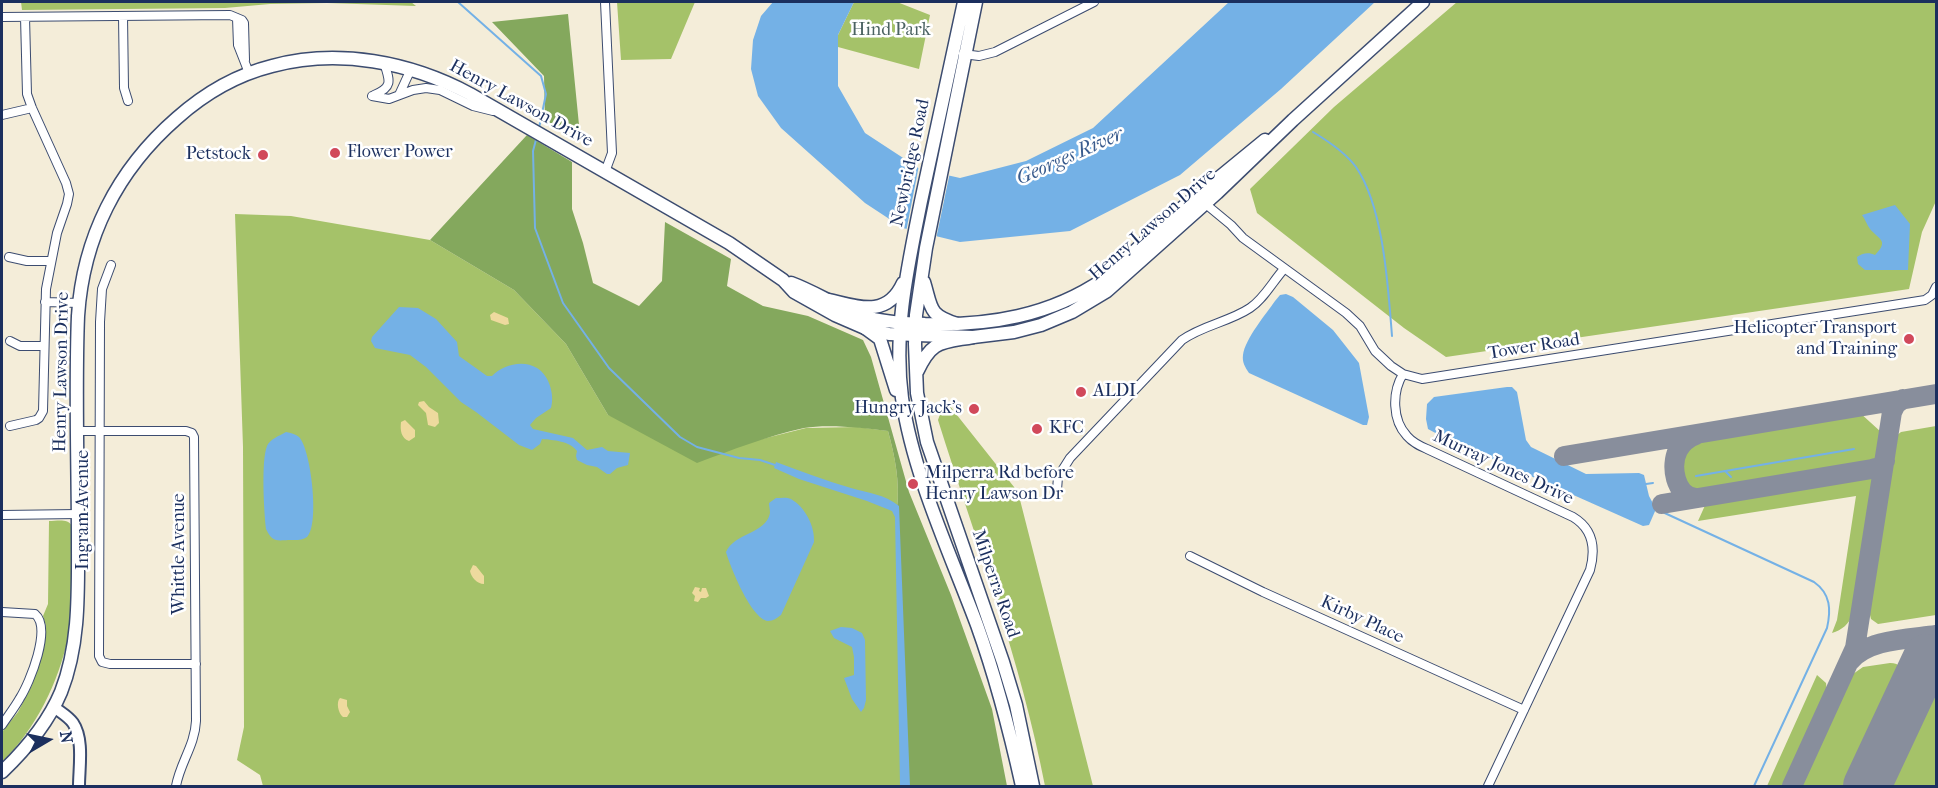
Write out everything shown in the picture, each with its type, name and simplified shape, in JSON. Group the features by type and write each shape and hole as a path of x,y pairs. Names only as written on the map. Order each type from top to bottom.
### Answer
{"main road":[{"name":"Newbridge Road","path":"915,329 921,276 946,146 964,2"},
{"name":"Newbridge Road","path":"900,328 912,245 933,143 976,2"},
{"name":"Henry Lawson Drive","path":"2,772 42,728 54,707 64,682 76,630 79,303 85,265 94,235 109,200 128,170 155,138 193,105 224,85 249,73 274,65 316,59 350,59 411,69 452,85 521,123 729,243 783,280 860,315 900,328 973,337 1027,329 1057,319 1084,306 1121,280 1200,199 1253,149 1293,120 1423,2"},
{"name":"Henry Lawson Drive","path":"915,329 1010,319 1063,302 1090,289 1200,199"},
{"path":"829,300 862,307 886,304 899,291 908,270"},
{"path":"921,276 931,310 938,317 957,324"},
{"name":"Henry Lawson Drive","path":"783,280 794,292 818,307 865,328 889,334 900,328"},
{"path":"865,328 878,337 882,344 909,432"},
{"name":"Milperra Road","path":"900,328 902,397 909,432 920,471 991,665 1022,786"},
{"name":"Milperra Road","path":"915,329 916,374 927,442 1004,662 1034,786"},
{"path":"916,374 924,357 933,347 973,337"},
{"path":"54,707 69,718 76,729 79,744 79,786"}],"street":[{"path":"605,2 612,153 605,171"},
{"path":"959,54 979,56 995,52 1094,2"},
{"path":"2,17 226,15 242,20 245,27 245,60 249,73"},
{"path":"123,16 124,88 128,101"},
{"path":"10,426 36,420 42,415 45,302 51,261 69,194 32,108 26,87 25,17"},
{"path":"384,63 388,85 383,91 372,96 390,99 426,88 440,90 473,106 506,115"},
{"path":"399,95 411,69"},
{"path":"2,115 32,108"},
{"path":"1200,199 1244,238 1346,313 1360,326 1382,358 1403,374"},
{"path":"9,257 27,261 51,261"},
{"name":"Ingram Avenue","path":"111,265 103,282 101,303 100,659 105,664 196,664"},
{"path":"1057,490 1058,477 1070,458 1182,340 1191,333 1249,309 1284,269"},
{"name":"Tower Road","path":"1403,374 1429,379 1916,301 1929,298 1936,287"},
{"path":"45,302 79,303"},
{"path":"9,340 20,346 44,346"},
{"name":"Murray Jones Drive","path":"1403,374 1397,384 1395,396 1398,422 1408,438 1572,517 1583,524 1590,534 1594,552 1590,570 1489,786"},
{"name":"Whittle Avenue","path":"78,431 186,431 192,433 194,437 195,735 176,786"},
{"path":"2,515 78,514"},
{"name":"Kirby Place","path":"1190,556 1263,592 1524,710"},
{"path":"2,612 32,613 41,621 40,644 27,684 20,699 2,725"}],"green space":[{"path":"21,2 411,2 416,6 327,3 225,8 22,10"},
{"path":"617,2 695,2 671,59 621,60"},
{"name":"Hind Park","path":"854,2 897,2 930,15 919,69 838,47 838,35"},
{"path":"1457,2 1936,2 1936,201 1922,232 1909,289 1446,357 1404,328 1257,213 1250,189 1334,107"},
{"path":"568,14 580,135 545,121 544,76 492,22"},
{"path":"527,135 572,162 572,209 593,283 639,306 662,281 665,222 731,259 727,286 763,306 808,316 863,340 871,357 909,492 951,595 992,709 1007,786 903,786 898,489 895,460 888,431 835,426 804,428 763,439 697,463 608,415 566,344 514,290 430,240"},
{"path":"235,214 291,216 430,240 514,290 566,344 608,415 758,440 806,428 858,427 888,431 895,460 898,489 903,786 263,786 260,775 237,760 244,727 243,447"},
{"path":"945,400 1018,492 1093,786 1045,786 1011,647 938,420"},
{"path":"1859,412 1881,432 1877,458 1874,461 1849,466 1849,468 1700,492 1687,488 1681,480 1680,459 1684,450 1693,444"},
{"path":"1936,426 1936,615 1878,624 1871,619 1869,611 1896,436 1901,432"},
{"path":"1849,477 1850,480 1870,477 1873,478 1873,483 1853,614 1845,626 1832,633 1837,620 1856,496 1698,521 1707,501"},
{"path":"49,521 65,521 72,526 72,596 68,637 59,671 44,704 25,735 2,762 2,732 18,712 32,685 44,648 46,626 43,616 48,604"},
{"path":"1890,663 1901,667 1903,679 1853,786 1800,786 1853,674 1863,667"},
{"path":"1936,669 1936,786 1882,786 1934,674"},
{"path":"1817,675 1826,683 1827,693 1783,786 1767,786"}],"sand":[{"path":"494,312 508,318 509,324 505,325 491,320 490,315"},
{"path":"424,401 438,413 439,423 435,427 428,425 426,413 418,405 419,402"},
{"path":"405,420 415,430 415,437 409,441 404,438 401,431 401,422"},
{"path":"473,565 484,576 484,584 472,576 470,571"},
{"path":"695,587 700,588 701,592 702,588 706,588 709,596 701,598 698,602 694,601 695,596 692,593"},
{"path":"340,698 347,700 350,712 347,717 343,717 339,710"}],"water":[{"name":"Georges River","path":"773,2 854,2 838,35 838,86 865,133 920,169 960,178 1026,161 1093,128 1229,2 1375,2 1281,89 1180,175 1070,231 960,242 903,228 865,203 781,128 758,96 751,69 753,40 761,16"},
{"path":"1895,205 1910,224 1908,270 1865,270 1858,264 1857,257 1866,253 1875,255 1882,243 1862,215"},
{"path":"1286,294 1293,297 1333,330 1359,363 1369,417 1367,425 1249,373 1243,358 1248,342 1275,301 1280,295"},
{"path":"399,307 418,308 436,319 457,342 459,356 487,376 492,376 513,364 531,365 537,368 548,380 552,403 551,408 530,425 533,429 573,438 587,450 602,447 608,451 630,453 628,465 607,474 597,467 577,460 577,451 566,443 542,439 540,444 532,450 519,445 461,402 426,367 410,355 375,348 371,341 372,337"},
{"path":"1512,387 1517,392 1526,440 1531,447 1586,474 1639,473 1644,475 1649,496 1656,509 1649,525 1643,526 1428,429 1427,404 1434,397"},
{"path":"286,432 299,437 310,471 313,518 307,537 300,540 274,539 266,529 265,453 270,441"},
{"path":"776,462 832,482 882,496 899,506 910,786 900,786 895,517 892,511 774,468"},
{"path":"776,498 789,498 801,507 811,523 814,542 781,615 768,621 761,618 748,602 726,552 736,541 763,525 770,513 769,503"},
{"path":"841,627 852,628 862,633 865,640 866,700 861,712 852,699 844,678 854,675 852,647 834,638 830,631"}],"pier":[{"path":"919,165 950,172 936,239 906,232"}],"waterway":[{"path":"458,2 541,76 546,94 539,128"},
{"path":"1313,132 1347,156 1356,167 1373,204 1383,249 1392,336"},
{"path":"537,136 533,151 535,228 563,303 609,368 680,437 697,447 778,466"},
{"path":"1696,476 1854,449"},
{"path":"1725,471 1731,477"},
{"path":"1646,484 1653,483"},
{"path":"1656,509 1814,582 1827,597 1829,609 1827,628 1754,786"}],"taxiway":[{"path":"1564,456 1936,394"},
{"path":"1792,786 1855,648 1892,412 1896,404 1903,399"},
{"path":"1695,498 1688,496 1679,486 1674,464 1680,447 1696,435"},
{"path":"1662,504 1872,469 1880,467 1885,461"},
{"path":"1849,662 1857,654 1877,644 1936,635"},
{"path":"1927,658 1936,639"}],"runway":[{"path":"1867,786 1927,658"}],"place":[{"name":"Flower Power","path":"335,153"},
{"name":"Petstock","path":"263,155"},
{"name":"Helicopter Transport and Training","path":"1909,339"},
{"name":"ALDI","path":"1081,392"},
{"name":"Hungry Jack's","path":"974,409"},
{"name":"KFC","path":"1037,429"},
{"name":"Milperra Rd before Henry Lawson Dr","path":"913,484"}]}
